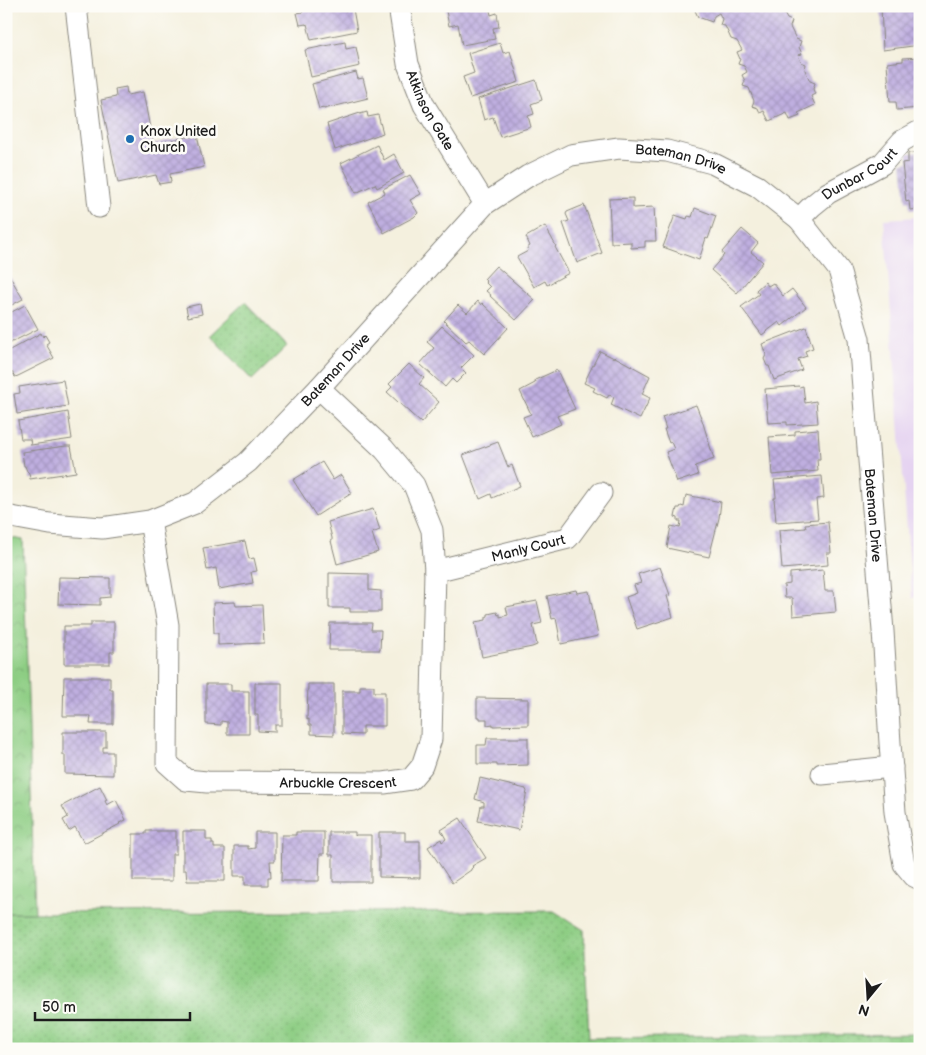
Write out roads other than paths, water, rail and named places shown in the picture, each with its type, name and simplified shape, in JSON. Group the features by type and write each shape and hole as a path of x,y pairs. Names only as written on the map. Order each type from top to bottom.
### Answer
{"street":[{"path":"76,6 100,207"},
{"name":"Atkinson Gate","path":"399,6 408,64 424,105 485,204"},
{"name":"Dunbar Court","path":"799,219 828,194 882,164 902,141 920,131"},
{"name":"Bateman Drive","path":"6,516 50,524 102,528 150,521 195,503 248,462 319,388 485,204 528,176 571,155 619,148 667,151 712,163 757,186 799,219 839,270 859,339 884,630 895,812 904,864 914,876 920,879"},
{"name":"Arbuckle Crescent","path":"150,521 168,625 167,763 186,780 207,782 384,782 411,779 422,766 430,739 435,571 432,530 414,485 384,449 319,388"},
{"name":"Manly Court","path":"435,571 568,538 602,493"},
{"path":"822,774 892,767"}],"place":[{"name":"Knox United Church","path":"130,139"}]}
